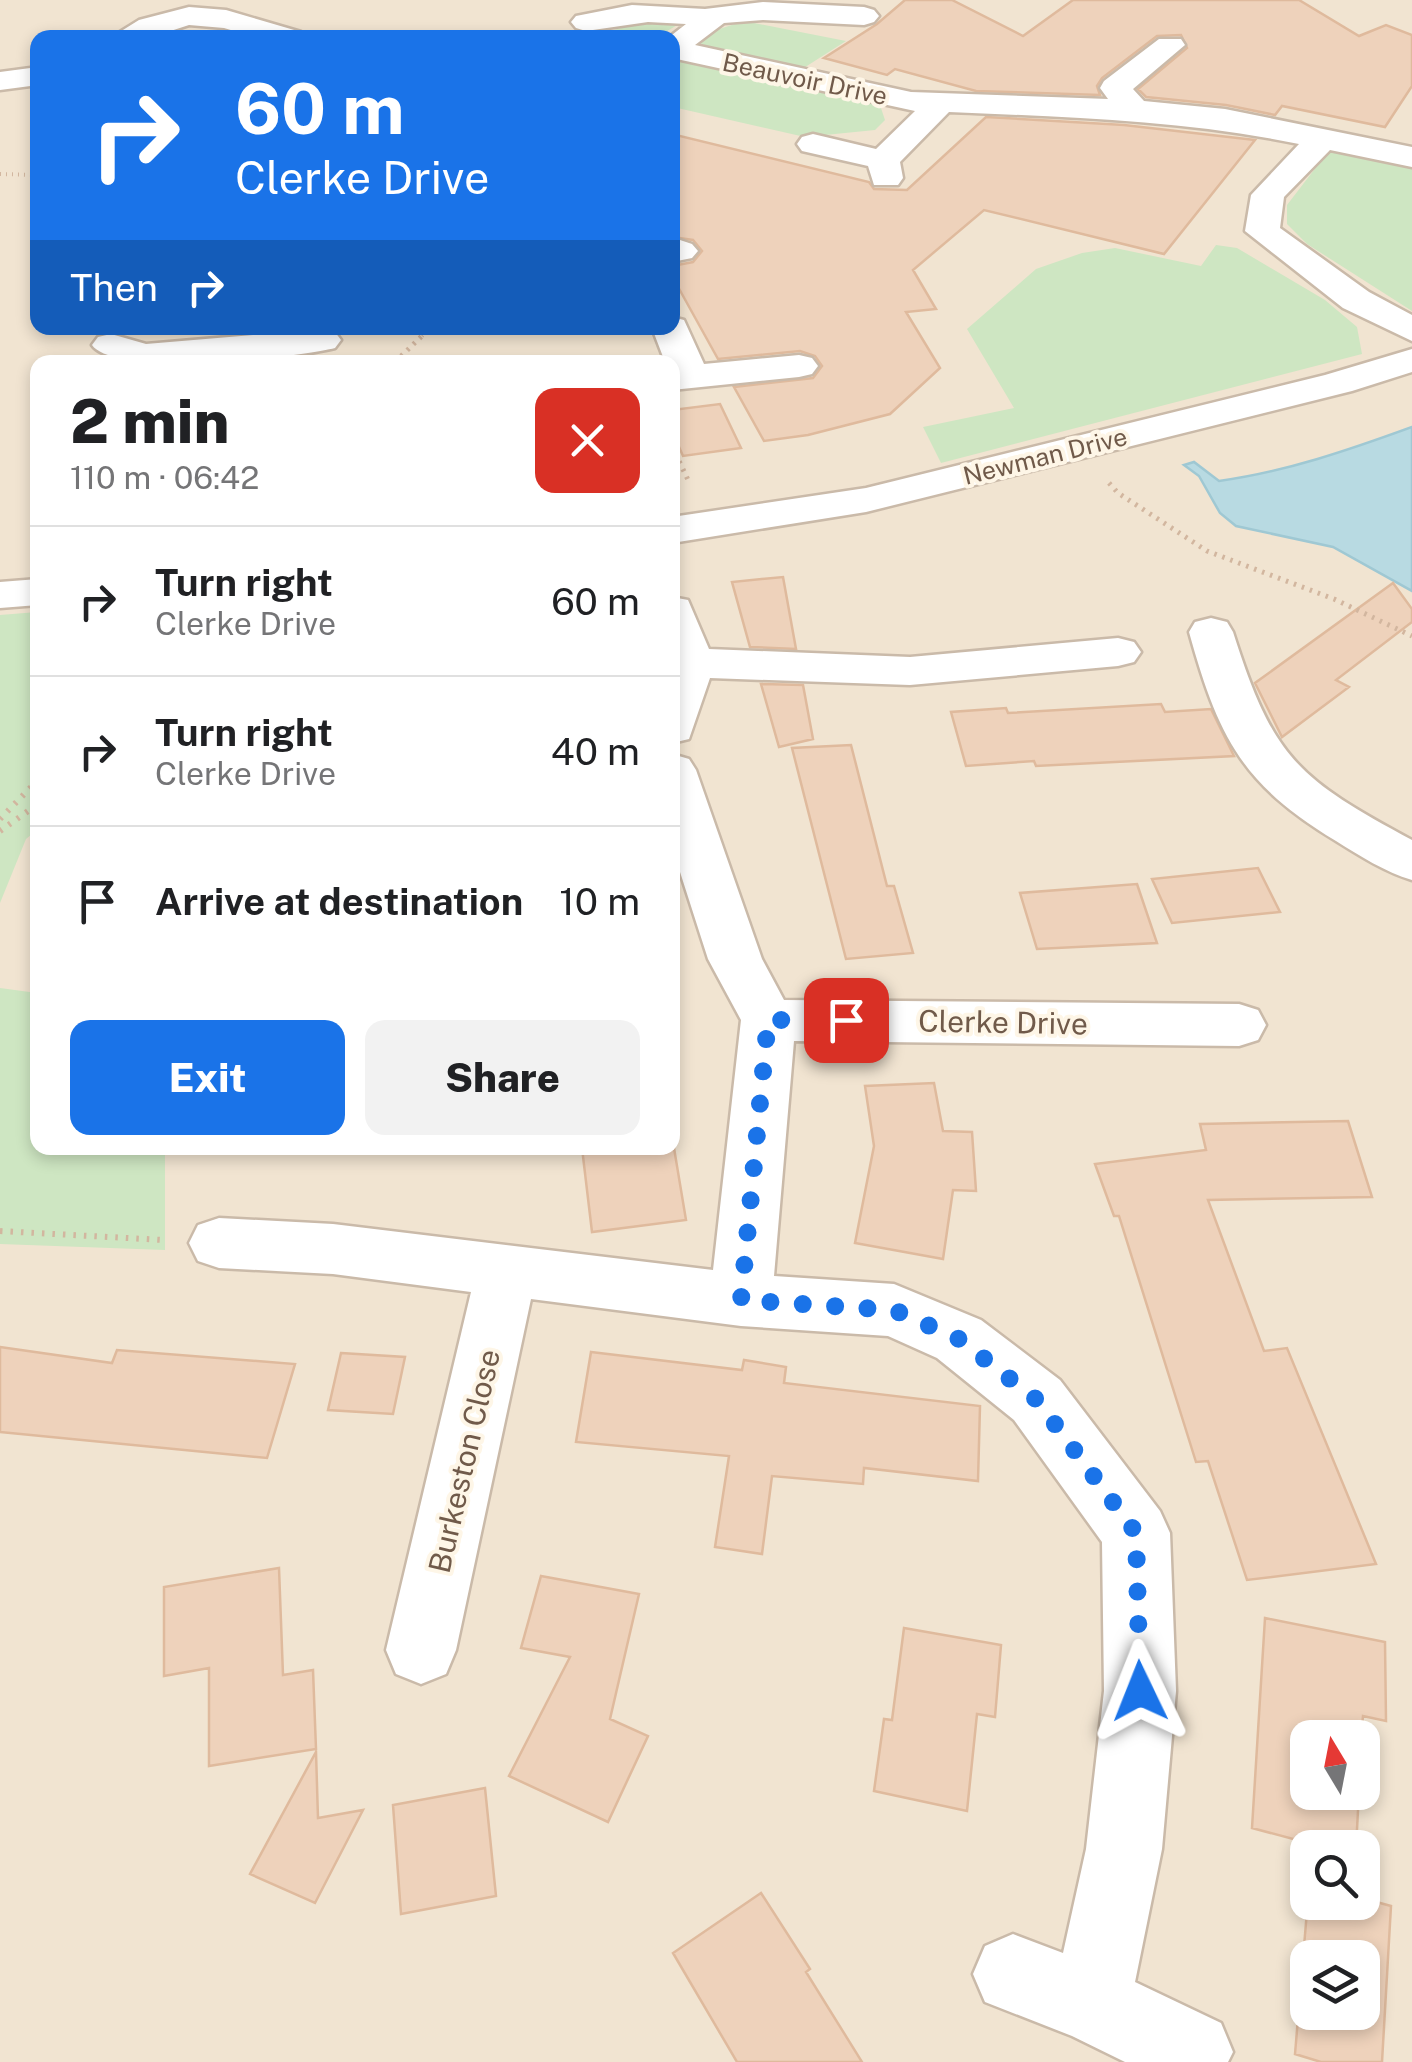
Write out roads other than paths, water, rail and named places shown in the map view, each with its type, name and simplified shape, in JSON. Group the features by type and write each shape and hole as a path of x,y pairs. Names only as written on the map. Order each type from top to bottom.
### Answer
{"street":[{"path":"586,22 646,14 713,17 763,11 864,16"},
{"path":"141,30 171,16 187,15 215,16 263,30"},
{"name":"Beauvoir Drive","path":"680,43 713,17"},
{"path":"1134,110 1114,88 1170,45"},
{"name":"Beauvoir Drive","path":"680,51 867,94 939,104 1134,110 1225,119 1412,156"},
{"path":"0,81 30,77"},
{"name":"Beauvoir Drive","path":"813,144 885,169 939,104"},
{"path":"1324,137 1268,195 1262,231 1356,300 1412,330"},
{"path":"112,345 144,355 321,343"},
{"name":"Newman Drive","path":"680,529 866,500 1338,383 1412,360"},
{"path":"681,378 799,366"},
{"path":"0,595 30,593"},
{"path":"680,631 692,663 680,702"},
{"path":"1211,632 1231,698 1270,768 1298,791 1405,859"},
{"path":"692,663 910,670 1118,652"},
{"path":"680,794 734,958 768,1020 741,1300"},
{"name":"Clerke Drive","path":"768,1020 1239,1025"},
{"path":"219,1243 333,1248 741,1300 894,1310 959,1339 1037,1400 1136,1533 1140,1691 1124,1849 1091,2003"},
{"name":"Burkeston Close","path":"421,1650 506,1272"},
{"path":"1012,1974 1091,2003 1192,2052"}],"water":[{"path":"1412,427 1412,591 1333,547 1236,526 1220,513 1199,476 1184,465 1194,462 1219,481 1244,477 1317,459"}]}
